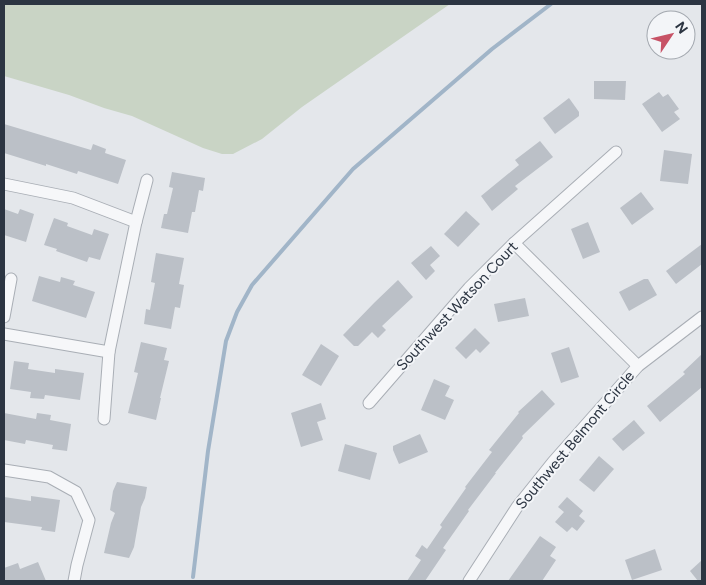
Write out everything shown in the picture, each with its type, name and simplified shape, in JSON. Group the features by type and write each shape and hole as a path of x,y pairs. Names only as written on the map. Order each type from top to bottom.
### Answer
{"street":[{"name":"Southwest Watson Court","path":"368,403 469,288 514,243 616,152"},
{"path":"104,419 109,352 136,222 147,180"},
{"path":"4,184 73,198 136,222"},
{"path":"514,243 638,366"},
{"path":"4,317 11,279"},
{"name":"Southwest Belmont Circle","path":"469,581 517,507 553,462 638,366 702,317"},
{"path":"4,334 109,352"},
{"path":"4,470 49,477 76,492 89,520 74,581"}],"green space":[{"path":"4,4 450,4 302,107 262,139 233,154 222,154 203,148 132,116 4,76"}],"building":[{"path":"594,81 626,81 625,100 594,99"},
{"path":"659,92 663,97 668,94 679,109 674,112 680,119 662,132 642,104"},
{"path":"569,98 579,112 579,116 555,134 543,118"},
{"path":"4,124 91,150 93,144 106,149 105,153 126,160 118,184 78,171 77,174 4,153"},
{"path":"540,141 553,157 515,186 518,189 492,211 481,196 519,165 515,160"},
{"path":"664,150 692,154 688,184 660,181"},
{"path":"172,172 205,178 203,191 199,190 195,212 192,212 188,233 161,228 164,214 167,214 173,188 169,187"},
{"path":"641,192 654,209 632,225 620,208"},
{"path":"4,209 18,214 20,209 34,214 26,242 4,235"},
{"path":"466,211 480,224 458,247 444,234"},
{"path":"54,218 68,223 67,226 92,235 94,229 109,234 100,260 89,257 87,262 44,245"},
{"path":"588,222 600,252 583,259 571,229"},
{"path":"702,244 702,264 676,284 666,271"},
{"path":"431,246 440,256 430,265 435,271 426,280 411,263"},
{"path":"156,253 184,258 179,284 184,285 180,308 175,307 171,329 144,324 146,309 150,310 155,283 151,282"},
{"path":"39,276 60,282 61,277 75,281 73,285 95,292 86,318 32,301"},
{"path":"644,279 648,279 657,295 629,311 619,292"},
{"path":"398,280 413,297 382,326 386,330 378,338 372,332 358,346 354,346 343,335"},
{"path":"525,298 529,316 498,322 494,304"},
{"path":"475,328 490,343 480,353 476,349 466,359 455,348"},
{"path":"141,342 167,348 164,360 169,361 156,420 128,413 138,373 134,372"},
{"path":"321,344 339,356 321,386 302,375"},
{"path":"569,347 579,377 561,383 551,353"},
{"path":"702,354 702,387 660,422 647,406 685,374 683,372"},
{"path":"14,361 29,363 28,369 55,373 55,369 84,373 80,400 45,395 44,399 30,398 31,392 10,389"},
{"path":"434,379 450,386 445,396 454,400 445,420 421,410"},
{"path":"542,390 555,404 522,436 523,438 468,510 443,548 446,550 425,581 407,581 421,560 415,556 422,545 427,549 465,487 492,452 489,450 518,412"},
{"path":"321,403 326,419 317,422 323,440 301,447 291,413"},
{"path":"4,413 36,419 37,413 51,415 50,420 71,424 67,451 52,449 53,445 26,440 25,444 4,440"},
{"path":"634,420 645,433 623,451 612,439"},
{"path":"420,434 428,452 399,464 393,446"},
{"path":"345,444 377,453 370,480 338,471"},
{"path":"599,456 614,469 594,492 579,480"},
{"path":"117,482 147,487 141,507 134,547 129,558 104,553 115,513 110,510 113,491"},
{"path":"31,496 60,500 55,532 41,530 42,527 4,522 4,497 31,501"},
{"path":"567,497 583,511 579,516 585,521 577,531 572,527 567,532 555,522 564,512 558,507"},
{"path":"540,536 556,547 550,556 556,560 542,581 508,581"},
{"path":"655,549 662,570 632,580 625,560"},
{"path":"702,560 702,581 698,581 690,571"},
{"path":"38,562 46,581 4,581 4,568 18,563 20,569"}],"waterway":[{"path":"193,577 208,451 226,341 237,312 252,285 353,169 492,49 551,4"}]}
